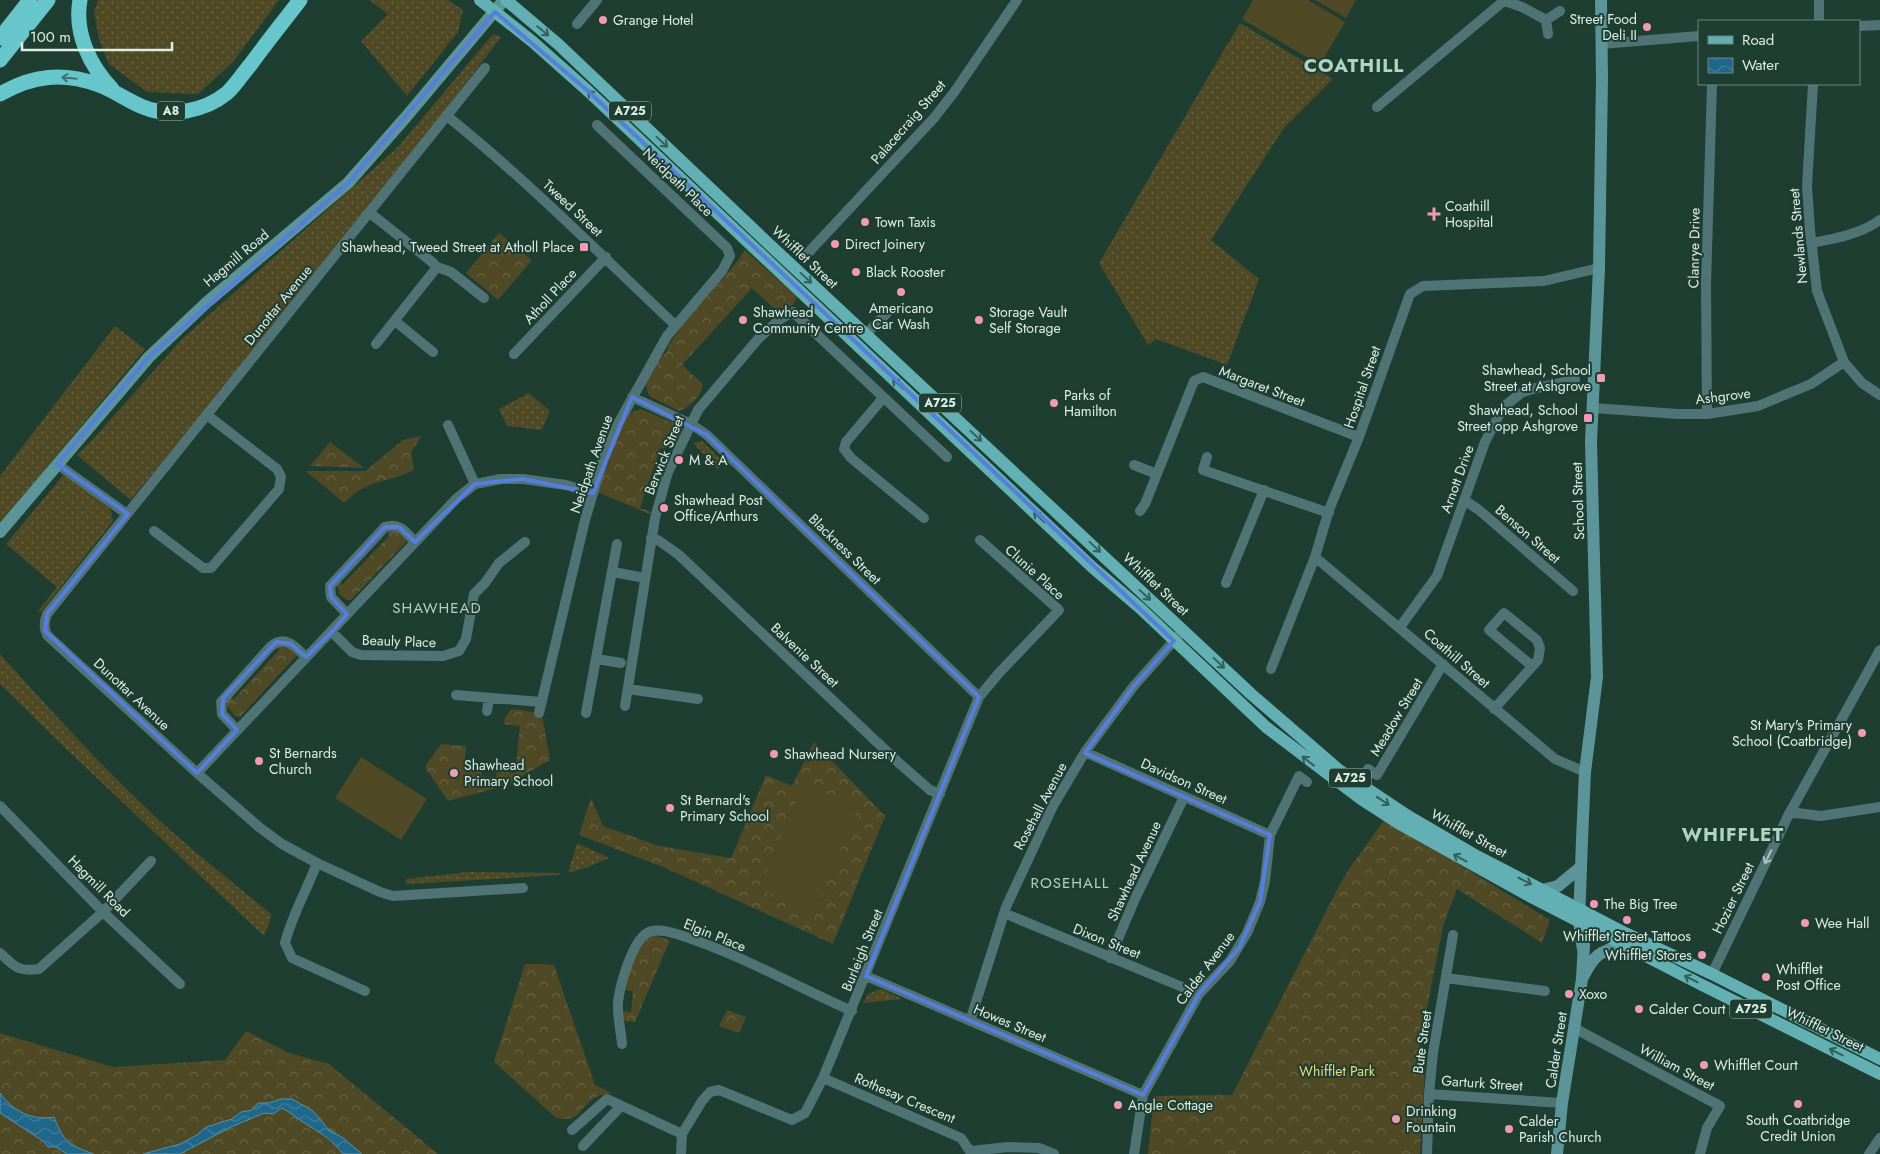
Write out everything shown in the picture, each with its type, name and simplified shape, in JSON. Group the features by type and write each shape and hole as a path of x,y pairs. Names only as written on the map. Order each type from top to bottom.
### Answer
{"highway":[{"path":"0,38 30,0"},
{"path":"0,60 48,0"},
{"name":"A8","path":"80,0 79,20 87,55 105,82 115,92"},
{"name":"A8","path":"0,94 21,83 51,77 84,81 115,92 145,108 161,112 203,107 228,92 300,0"}],"main road":[{"name":"A725","path":"480,0 495,12"},
{"name":"Whifflet Street","path":"505,0 558,44 750,226 766,250 1092,567 1140,608 1266,727 1361,799 1450,852 1580,916 1712,974 1880,1059"},
{"name":"Whifflet Street","path":"495,12 547,54 743,237 766,250 866,334 1272,713 1339,770 1408,816 1473,854 1542,890 1623,945 1880,1074"}],"street":[{"name":"Hagmill Road","path":"0,532 148,357 206,304 348,183 406,118 505,0"},
{"path":"577,24 597,0"},
{"name":"Palacecraig Street","path":"808,253 934,118 955,91 1017,0"},
{"path":"1377,107 1505,0 1546,20"},
{"name":"School Street","path":"1580,916 1586,772 1598,677 1592,442 1599,268 1602,78 1601,0"},
{"path":"1819,0 1819,20"},
{"path":"1546,20 1560,11"},
{"path":"1546,20 1548,34"},
{"path":"1860,26 1880,25"},
{"path":"1601,44 1698,36"},
{"name":"Dunottar Avenue","path":"485,68 47,614 45,631 197,773 259,828 282,844 317,863 380,892 393,896 523,888"},
{"name":"Clanrye Drive","path":"1707,414 1706,286 1712,85"},
{"name":"Newlands Street","path":"1813,85 1807,186 1817,291 1844,362 1862,383 1880,395"},
{"name":"Tweed Street","path":"447,116 524,182 606,257 675,325"},
{"name":"Neidpath Place","path":"597,125 727,248 730,256 727,264"},
{"path":"370,213 437,267 451,272 484,298"},
{"path":"1811,243 1840,238 1872,226 1880,220"},
{"name":"Atholl Place","path":"514,354 606,257"},
{"name":"Neidpath Avenue","path":"456,696 489,699 540,708 593,493 607,450 632,397 675,325 727,264"},
{"path":"376,344 437,267"},
{"name":"Hospital Street","path":"1272,669 1315,557 1329,513 1359,437 1410,294 1423,286 1544,281 1599,268"},
{"name":"Berwick Street","path":"624,706 651,538 661,494 668,472 698,410 758,339 779,320 792,312 883,398"},
{"path":"866,334 887,313"},
{"path":"395,321 433,352"},
{"name":"Ashgrove","path":"1593,408 1678,414 1707,414 1758,406 1811,384 1844,362"},
{"name":"Margaret Street","path":"1140,510 1145,504 1194,381 1203,378 1359,437"},
{"name":"Arnott Drive","path":"1400,628 1438,576 1485,442 1506,405 1532,388 1575,380"},
{"name":"Blackness Street","path":"632,397 691,424 707,435 979,697"},
{"path":"924,518 851,458 844,450 846,442 883,398 947,457"},
{"path":"154,532 203,568 211,568 279,489 281,477 277,469 207,415"},
{"path":"448,425 475,484"},
{"path":"1207,457 1202,470 1329,513"},
{"path":"57,464 128,514"},
{"path":"1134,464 1157,474"},
{"path":"197,773 457,498 475,484 523,478 566,484 593,493"},
{"path":"1226,583 1264,490"},
{"name":"Benson Street","path":"1464,500 1479,510 1573,591"},
{"path":"347,614 331,597 330,586 372,540 385,527 392,525 399,527 415,542"},
{"name":"Balvenie Street","path":"651,538 658,540 679,555 900,764 930,790 940,794"},
{"name":"Clunie Place","path":"980,540 1059,610 1024,646"},
{"name":"Beauly Place","path":"332,632 352,652 361,655 443,656 459,651 466,639 474,594 485,583 499,563 525,542"},
{"path":"586,712 617,544"},
{"name":"Coathill Street","path":"1315,557 1555,759 1586,772"},
{"path":"613,572 645,578"},
{"path":"1494,709 1538,660 1540,654 1537,640 1504,612 1489,630 1532,666"},
{"name":"Rosehall Avenue","path":"970,1021 1004,913 1053,806 1086,752 1133,687 1183,630"},
{"path":"237,730 222,714 221,702 270,648 276,642 286,642 295,646 306,657"},
{"name":"Burleigh Street","path":"681,1154 682,1134 702,1101 710,1092 719,1090 792,1120 805,1113 823,1078 852,1011 979,697 1024,646"},
{"name":"Hozier Street","path":"1712,974 1790,814 1880,650"},
{"path":"597,659 621,663"},
{"name":"Meadow Street","path":"1368,769 1377,775 1443,664"},
{"path":"628,689 698,700"},
{"path":"487,711 489,699"},
{"name":"Davidson Street","path":"1086,752 1270,835"},
{"name":"Calder Avenue","path":"1134,1154 1143,1095 1199,994 1230,961 1239,948 1255,916 1265,881 1270,835 1299,776 1307,782"},
{"name":"Shawhead Avenue","path":"1110,958 1134,901 1184,797"},
{"name":"Hagmill Road","path":"0,806 103,912 180,984"},
{"path":"1790,814 1797,812 1821,816 1880,807"},
{"path":"0,953 17,968 26,971 40,969 103,912 151,861"},
{"path":"317,863 306,892 289,927 285,943 292,958 365,991"},
{"path":"1542,890 1558,886 1581,867"},
{"name":"Dixon Street","path":"1004,913 1199,994"},
{"name":"Calder Street","path":"1557,1154 1562,1102 1582,979 1583,931 1580,916"},
{"name":"Elgin Place","path":"622,1044 618,1003 634,949 640,938 648,932 658,930 678,934 709,945 852,1011"},
{"name":"Bute Street","path":"1427,1154 1429,1094 1453,935"},
{"path":"1582,979 1600,953 1623,945"},
{"name":"Howes Street","path":"866,976 1143,1095"},
{"path":"1446,978 1545,991"},
{"name":"William Street","path":"1574,1028 1720,1106 1706,1128 1700,1154"},
{"name":"Rothesay Crescent","path":"823,1078 962,1138 972,1152 1008,1147 1039,1148 1054,1154"},
{"name":"Garturk Street","path":"1429,1094 1562,1102"},
{"path":"572,1130 607,1099 682,1134"},
{"path":"583,1146 621,1106"},
{"path":"1872,1152 1880,1138"}],"highlighted area":[{"path":"495,12 588,91 1174,641 1133,687 1085,753 1270,835 1260,902 1239,948 1199,994 1143,1095 866,976 979,697 707,435 632,397 593,493 523,479 475,484 415,542 399,527 385,527 330,586 331,597 347,614 332,632 306,657 291,644 276,642 223,698 222,714 237,730 197,773 45,631 47,614 128,514 57,464 149,357 348,183"}],"green space":[{"path":"98,0 279,0 233,62 198,94 147,92 109,64 99,39 94,12"},
{"path":"369,0 448,0 463,10 458,32 407,96 361,41 388,14"},
{"path":"1253,0 1308,0 1345,22 1320,65 1242,19"},
{"path":"1315,0 1356,0 1346,18"},
{"path":"1240,23 1333,79 1284,128 1211,240 1259,279 1227,365 1156,339 1148,345 1099,263"},
{"path":"493,34 501,37 411,155 273,328 131,500 77,455 182,339 398,147"},
{"path":"499,233 532,260 498,300 466,273"},
{"path":"745,250 797,297 793,305 777,311 752,288 682,365 703,384 695,401 679,411 649,396 645,383 659,359 666,353 681,327"},
{"path":"115,326 145,349 0,524 0,476"},
{"path":"529,393 550,411 542,430 507,426 499,409"},
{"path":"641,409 683,427 677,445 660,449 640,508 651,512 650,514 597,492 619,433 629,413"},
{"path":"421,436 411,453 414,470 370,485 344,503 306,471 365,471 403,440"},
{"path":"702,441 721,460 718,469 693,443"},
{"path":"330,442 364,468 310,466"},
{"path":"65,473 111,510 113,521 40,613 38,611 57,587 6,544"},
{"path":"392,527 404,534 407,541 351,600 347,600 339,594 337,582 343,584 389,536 387,530"},
{"path":"284,643 297,655 240,717 235,716 227,706 227,697 234,699 279,650 277,645"},
{"path":"0,654 131,794 201,857 272,915 264,936 0,684"},
{"path":"511,709 542,715 550,760 504,786 448,801 426,769 426,765 441,744 466,746 464,767 482,769 481,776 496,778 497,771 515,773 520,726 504,724 505,718"},
{"path":"814,742 885,816 833,944 663,867 579,835 591,798 603,826 659,846 731,858 766,775 792,786"},
{"path":"361,757 427,799 401,840 335,798"},
{"path":"803,784 858,807 815,912 759,889"},
{"name":"Whifflet Park","path":"1385,819 1550,920 1542,943 1457,889 1443,926 1419,1050 1426,1051 1420,1154 1148,1154 1154,1096 1232,1095 1340,884"},
{"path":"577,843 609,858 568,873"},
{"path":"468,872 560,873 560,875 406,884 406,879"},
{"path":"653,935 670,940 635,1022 623,1021 623,1011 631,1012 633,991 623,990 641,940"},
{"path":"525,964 554,965 595,1085 612,1093 596,1097 570,1119 555,1117 494,1062"},
{"path":"881,989 902,999 863,1003 868,994"},
{"path":"727,1010 746,1017 739,1033 719,1026"},
{"path":"246,1031 289,1053 329,1064 438,1154 0,1154 0,1033 113,1067 225,1060"},
{"path":"1363,1143 1386,1143 1386,1154 1363,1154"},
{"path":"1297,1145 1297,1154 1240,1154 1239,1147"},
{"path":"1228,1148 1228,1154 1169,1154 1168,1150"}],"water":[{"path":"0,1093 17,1110 31,1116 54,1117 68,1142 94,1154 67,1154 56,1147 48,1147 43,1141 0,1113"},
{"path":"281,1099 292,1099 313,1111 328,1129 343,1138 362,1154 343,1154 327,1138 282,1108 273,1114 264,1113 231,1127 180,1154 143,1154 180,1144 197,1135 206,1127 232,1119 241,1112 252,1110 258,1103 268,1103"}],"place":[{"name":"Grange Hotel","path":"603,20"},
{"name":"Street Food Deli II","path":"1647,27"},
{"name":"Coathill Hospital","path":"1434,214"},
{"name":"Town Taxis","path":"865,222"},
{"name":"Direct Joinery","path":"835,244"},
{"name":"Shawhead, Tweed Street at Atholl Place","path":"584,247"},
{"name":"Black Rooster","path":"856,272"},
{"name":"Americano Car Wash","path":"901,292"},
{"name":"Shawhead Community Centre","path":"743,320"},
{"name":"Storage Vault Self Storage","path":"979,320"},
{"name":"Shawhead, School Street at Ashgrove","path":"1601,378"},
{"name":"Parks of Hamilton","path":"1054,403"},
{"name":"Shawhead, School Street opp Ashgrove","path":"1588,418"},
{"name":"M & A","path":"679,460"},
{"name":"Shawhead Post Office/Arthurs","path":"664,508"},
{"name":"St Mary's Primary School (Coatbridge)","path":"1862,733"},
{"name":"Shawhead Nursery","path":"774,754"},
{"name":"St Bernards Church","path":"259,761"},
{"name":"Shawhead Primary School","path":"454,773"},
{"name":"St Bernard's Primary School","path":"670,808"},
{"name":"The Big Tree","path":"1594,904"},
{"name":"Whifflet Street Tattoos","path":"1627,920"},
{"name":"Wee Hall","path":"1805,923"},
{"name":"Whifflet Stores","path":"1702,955"},
{"name":"Whifflet Post Office","path":"1766,977"},
{"name":"Xoxo","path":"1569,994"},
{"name":"Calder Court","path":"1639,1009"},
{"name":"Whifflet Court","path":"1704,1065"},
{"name":"South Coatbridge Credit Union","path":"1798,1104"},
{"name":"Angle Cottage","path":"1118,1105"},
{"name":"Drinking Fountain","path":"1396,1119"},
{"name":"Calder Parish Church","path":"1509,1129"}],"district":[{"name":"COATHILL","path":"1354,65"},
{"name":"SHAWHEAD","path":"437,608"},
{"name":"WHIFFLET","path":"1733,834"},
{"name":"ROSEHALL","path":"1070,883"}]}
